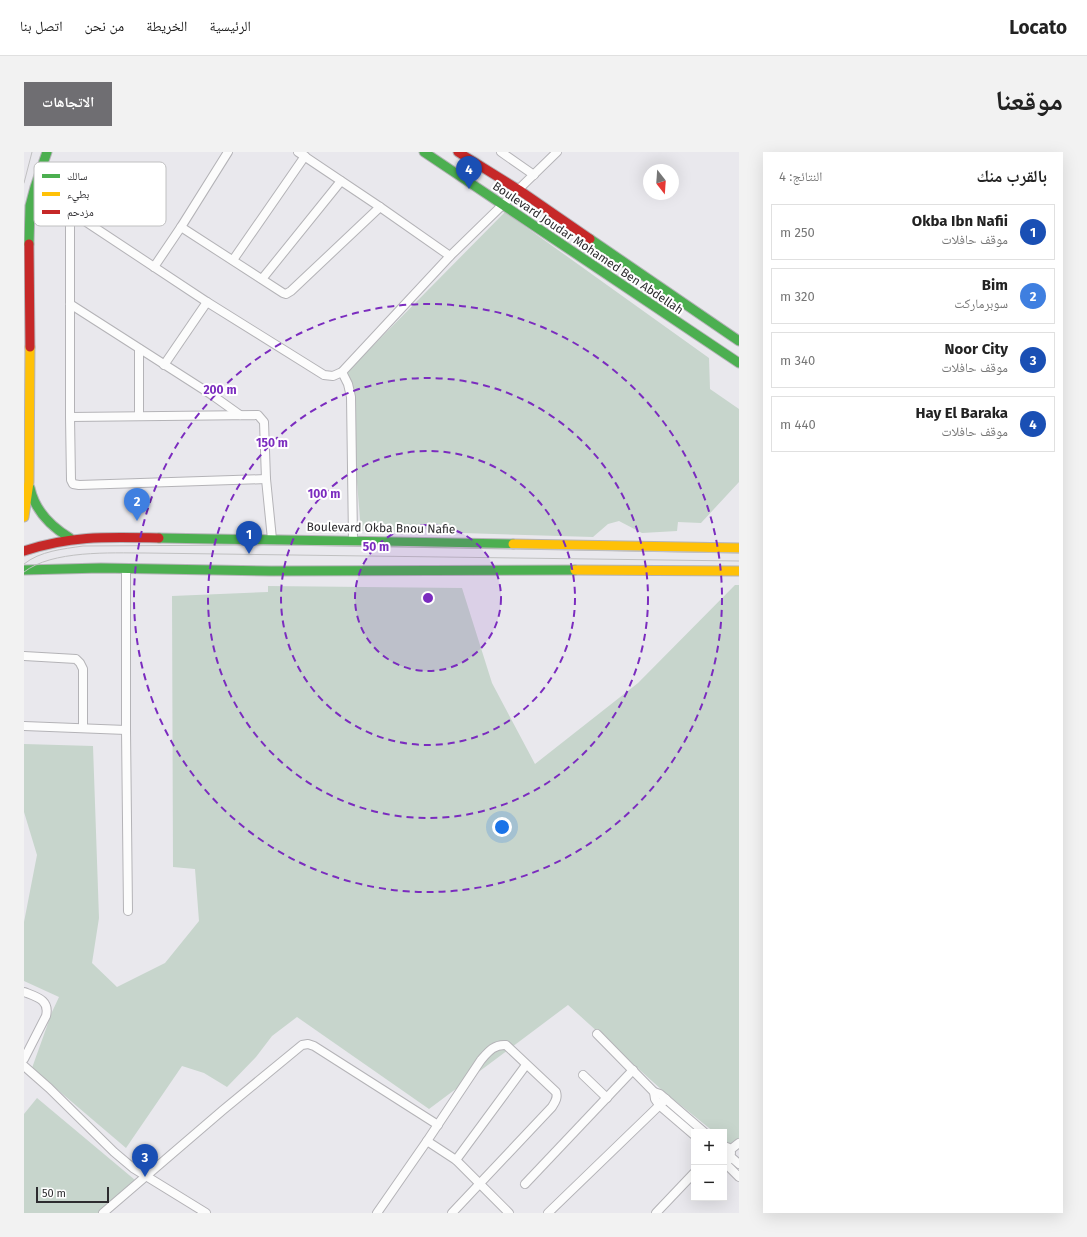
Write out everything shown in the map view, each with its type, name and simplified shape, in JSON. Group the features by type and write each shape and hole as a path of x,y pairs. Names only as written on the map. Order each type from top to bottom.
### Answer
{"main road":[{"path":"44,162 48,152"},
{"name":"Boulevard Joudar Mohamed Ben Abdellah","path":"424,152 739,363"},
{"name":"Boulevard Joudar Mohamed Ben Abdellah","path":"458,152 519,190 739,341"},
{"path":"24,517 29,482 29,246 30,206 34,191"},
{"path":"29,482 35,504 42,515 59,532 70,538"},
{"name":"Boulevard Okba Bnou Nafie","path":"24,550 42,544 70,538 95,536 229,540 353,540 739,548"},
{"path":"24,570 101,568 271,571 739,571"},
{"path":"24,579 30,574 43,569"}],"street":[{"path":"154,267 228,152"},
{"path":"501,152 534,175"},
{"path":"92,226 207,302 324,375 333,376 342,372 450,256 557,152"},
{"path":"233,260 301,154 450,256"},
{"path":"262,280 341,181"},
{"path":"181,227 286,294 291,292 380,207"},
{"path":"70,226 70,417 71,480 73,484 266,480"},
{"path":"164,365 207,302"},
{"path":"70,304 164,365 212,394 240,415"},
{"path":"139,349 139,416"},
{"path":"342,372 348,384 351,397 353,540"},
{"path":"70,417 258,415 264,422 266,480 272,539"},
{"path":"126,569 128,911"},
{"path":"24,656 76,659 80,663 83,669 84,728"},
{"path":"24,726 126,730"},
{"path":"24,992 41,999 46,1003 48,1011 24,1059"},
{"path":"597,1034 654,1092 660,1094 701,1129"},
{"path":"103,1213 302,1045 308,1044 314,1046 438,1125"},
{"path":"377,1213 487,1052 496,1046 506,1045 556,1092 556,1102 452,1213"},
{"path":"456,1160 526,1065"},
{"path":"24,1066 49,1088 114,1152 133,1168 145,1177 206,1213"},
{"path":"525,1184 633,1070"},
{"path":"583,1075 607,1098"},
{"path":"654,1092 655,1099 659,1105 691,1132"},
{"path":"548,1213 666,1099"},
{"path":"427,1141 456,1160 505,1211"},
{"path":"728,1151 739,1143"},
{"path":"727,1161 728,1151"},
{"path":"728,1151 739,1164"},
{"path":"727,1165 739,1177"},
{"path":"661,1211 691,1176"}],"shaded area":[{"path":"505,212 709,358 710,389 739,409 739,482 701,523 678,522 677,531 642,533 619,521 608,524 593,537 430,532 422,526 407,527 402,532 361,531 348,371"},
{"path":"735,585 739,585 739,1143 734,1148 727,1142 727,1129 710,1129 663,1091 568,1005 429,1109 297,1017 272,1036 256,1057 227,1087 204,1073 182,1066 126,1148 32,1068 52,1012 59,997 24,981 24,922 37,855 24,812 24,744 93,746 99,918 92,963 117,987 165,963 199,921 195,869 173,867 172,596 268,592 268,586 462,588 492,683 535,764 638,683"},
{"path":"37,1098 135,1180 99,1213 24,1213 24,1114"}],"tram line":[{"path":"24,183 32,152"},
{"path":"24,564 44,553 83,546 382,546 739,553"},
{"path":"24,572 36,565 50,560 66,556 99,553 739,561"}],"traffic: fast":[{"path":"44,162 47,152"},
{"path":"424,152 739,363"},
{"path":"29,244 30,206 34,191"},
{"path":"590,239 739,341"},
{"path":"30,488 32,496 44,517 70,538"},
{"path":"159,538 513,544"},
{"path":"24,570 101,568 271,571 575,570"}],"traffic: slow":[{"path":"24,517 29,482 30,347"},
{"path":"513,544 739,548"},
{"path":"575,570 739,571"}],"traffic: jam":[{"path":"458,152 519,190 590,239"},
{"path":"29,244 30,347"},
{"path":"24,551 58,542 91,538 159,538"}],"place":[{"name":"Hay El Baraka","path":"469,189"},
{"name":"Bim","path":"137,521"},
{"name":"Okba Ibn Nafii","path":"249,554"},
{"name":"Noor City","path":"145,1177"}]}
